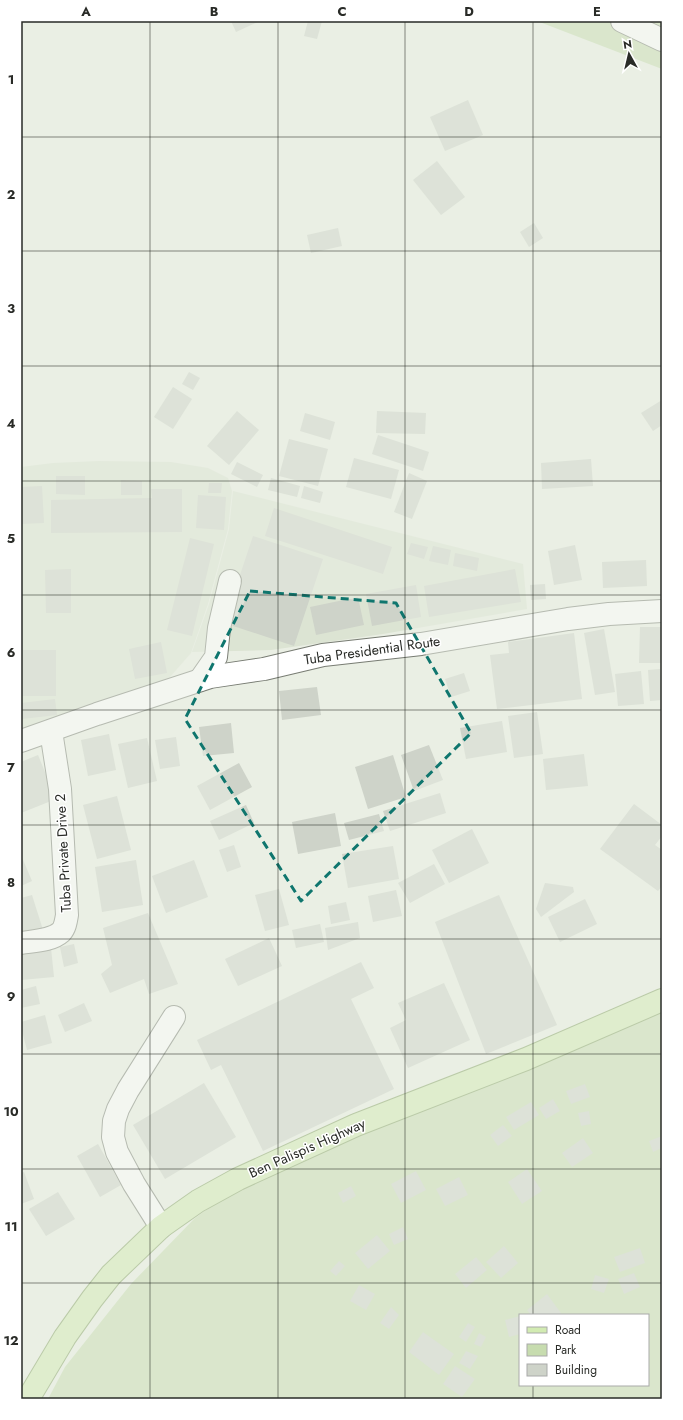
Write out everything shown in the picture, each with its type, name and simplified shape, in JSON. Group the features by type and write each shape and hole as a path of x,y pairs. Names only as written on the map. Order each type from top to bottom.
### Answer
{"main road":[{"name":"Ben Palispis Highway","path":"28,1399 65,1337 92,1299 112,1275 160,1227 198,1201 252,1172 356,1125 526,1059 662,1000"}],"street":[{"path":"622,21 662,40"},
{"path":"200,680 216,657 219,628 230,581"},
{"name":"Tuba Presidential Route","path":"21,741 105,711 210,677 264,669 323,655 421,644 568,619 609,614 662,611"},
{"name":"Tuba Private Drive 2","path":"21,943 44,939 61,932 65,927 67,915 60,789 51,731"},
{"path":"160,1227 117,1152 113,1137 114,1121 118,1108 128,1090 174,1018"}],"highlighted area":[{"path":"250,591 396,603 471,733 301,901 185,719"}],"shaded area":[{"path":"99,461 171,462 208,468 228,478 232,491 228,529 208,604 191,653 170,677 137,692 21,730 21,467 53,463"},
{"path":"233,491 523,564 527,609 383,634 271,650 192,652 209,604 229,529"}],"green space":[{"path":"537,21 662,21 662,69"},
{"path":"662,1011 662,1399 48,1399 65,1367 131,1284 194,1219 226,1195 372,1130"}],"building":[{"path":"231,21 260,21 236,32"},
{"path":"308,21 322,21 317,39 304,36"},
{"path":"468,100 483,135 445,151 430,117"},
{"path":"437,161 465,197 441,215 413,180"},
{"path":"534,223 543,238 529,247 520,232"},
{"path":"338,228 342,246 311,253 307,235"},
{"path":"189,372 200,378 193,390 182,384"},
{"path":"173,387 192,399 173,429 154,417"},
{"path":"662,400 662,425 653,431 641,413"},
{"path":"237,411 259,430 229,465 207,446"},
{"path":"377,411 426,413 425,434 376,433"},
{"path":"305,413 335,422 330,440 300,431"},
{"path":"378,435 429,452 423,471 372,454"},
{"path":"289,439 328,449 318,486 279,476"},
{"path":"354,458 399,470 391,499 346,487"},
{"path":"591,459 593,486 542,489 541,463"},
{"path":"237,462 263,475 257,487 231,474"},
{"path":"409,473 427,481 412,519 394,512"},
{"path":"56,476 85,476 85,495 56,494"},
{"path":"271,478 300,486 297,497 268,490"},
{"path":"121,480 142,481 142,495 121,495"},
{"path":"209,483 222,483 221,493 208,493"},
{"path":"42,486 44,523 21,524 21,487"},
{"path":"304,486 323,492 320,503 301,498"},
{"path":"151,489 182,489 182,532 51,533 51,500 152,498"},
{"path":"198,495 226,497 224,530 196,528"},
{"path":"274,508 392,547 383,574 265,536"},
{"path":"253,536 323,559 294,646 224,623"},
{"path":"190,538 214,544 192,636 167,630"},
{"path":"411,543 428,547 424,559 407,554"},
{"path":"575,545 582,580 554,585 548,551"},
{"path":"433,546 451,550 448,565 429,561"},
{"path":"455,553 479,558 477,571 453,566"},
{"path":"646,560 647,586 603,588 602,562"},
{"path":"71,569 71,613 46,613 45,570"},
{"path":"515,569 521,602 429,617 424,586"},
{"path":"545,584 546,599 531,600 530,585"},
{"path":"416,585 421,617 372,626 366,594"},
{"path":"358,597 364,625 316,635 310,607"},
{"path":"640,627 662,627 661,663 639,663"},
{"path":"604,629 615,692 595,695 584,633"},
{"path":"574,633 582,699 497,709 490,655 509,653 508,642"},
{"path":"161,642 167,673 135,679 129,649"},
{"path":"21,650 56,650 56,696 21,696"},
{"path":"660,669 662,700 650,701 648,670"},
{"path":"641,671 644,704 618,706 615,674"},
{"path":"464,673 470,691 451,697 445,679"},
{"path":"317,687 321,715 282,720 279,691"},
{"path":"55,699 57,715 22,719 21,703"},
{"path":"537,712 543,754 514,758 508,716"},
{"path":"502,721 507,752 466,759 460,728"},
{"path":"231,723 234,753 203,756 199,727"},
{"path":"109,734 116,770 88,776 81,740"},
{"path":"176,737 180,766 160,769 155,740"},
{"path":"147,738 157,781 128,788 118,744"},
{"path":"429,745 443,780 414,791 401,755"},
{"path":"584,754 588,786 546,790 543,759"},
{"path":"38,755 56,799 21,813 21,762"},
{"path":"393,755 406,797 368,809 355,767"},
{"path":"239,763 252,787 210,810 197,786"},
{"path":"440,793 446,813 390,831 383,811"},
{"path":"117,796 131,850 97,859 83,805"},
{"path":"634,804 662,825 662,836 655,845 662,850 662,886 658,891 600,849"},
{"path":"246,805 254,823 219,840 210,821"},
{"path":"335,813 341,846 298,854 292,822"},
{"path":"379,814 384,831 349,840 344,823"},
{"path":"472,829 489,863 449,883 432,850"},
{"path":"234,845 241,867 227,872 219,850"},
{"path":"393,846 399,879 348,888 342,854"},
{"path":"21,855 32,881 21,886"},
{"path":"136,860 143,905 102,912 95,867"},
{"path":"194,860 208,897 166,913 152,876"},
{"path":"434,864 445,884 410,903 398,883"},
{"path":"545,883 573,887 574,892 541,917 536,909"},
{"path":"279,889 289,925 265,931 255,895"},
{"path":"396,890 402,916 373,922 368,896"},
{"path":"32,895 43,930 21,937 21,898"},
{"path":"499,895 557,1025 486,1054 435,922"},
{"path":"585,899 597,924 560,942 548,917"},
{"path":"346,902 350,920 331,924 328,906"},
{"path":"148,913 178,984 149,994 144,979 110,993 101,974 112,965 103,928"},
{"path":"358,922 360,938 328,950 325,928"},
{"path":"320,924 324,942 296,948 292,930"},
{"path":"269,938 282,966 238,986 225,959"},
{"path":"74,944 78,963 64,967 60,947"},
{"path":"51,948 54,977 21,980 21,950"},
{"path":"361,962 374,988 351,999 394,1089 263,1151 221,1065 211,1070 197,1040"},
{"path":"444,983 470,1040 408,1068 390,1028 406,1020 398,1003"},
{"path":"36,986 40,1004 21,1008 21,990"},
{"path":"84,1003 92,1021 65,1032 58,1015"},
{"path":"45,1015 52,1043 27,1050 21,1022"},
{"path":"204,1083 236,1137 165,1179 133,1125"},
{"path":"585,1084 590,1097 571,1104 566,1091"},
{"path":"553,1099 560,1111 546,1119 539,1108"},
{"path":"531,1102 539,1115 514,1130 506,1117"},
{"path":"589,1111 591,1124 581,1126 578,1113"},
{"path":"503,1125 512,1136 498,1146 490,1135"},
{"path":"662,1136 662,1148 653,1152 649,1141"},
{"path":"583,1138 593,1153 572,1167 562,1153"},
{"path":"98,1144 121,1185 100,1197 77,1156"},
{"path":"527,1169 542,1191 522,1204 508,1182"},
{"path":"416,1171 426,1190 401,1203 391,1184"},
{"path":"24,1172 34,1199 21,1204 21,1173"},
{"path":"459,1177 468,1195 445,1206 436,1189"},
{"path":"351,1186 356,1196 343,1203 338,1193"},
{"path":"58,1192 75,1219 46,1236 29,1209"},
{"path":"403,1227 408,1239 394,1245 389,1234"},
{"path":"377,1235 390,1251 368,1269 355,1253"},
{"path":"504,1246 518,1263 501,1278 486,1262"},
{"path":"640,1248 645,1263 620,1272 614,1257"},
{"path":"476,1257 487,1270 466,1288 455,1274"},
{"path":"339,1261 345,1266 336,1276 330,1271"},
{"path":"634,1273 640,1287 624,1294 618,1279"},
{"path":"595,1275 609,1279 604,1293 591,1289"},
{"path":"359,1285 375,1294 366,1310 350,1301"},
{"path":"547,1294 561,1313 530,1314 527,1310"},
{"path":"391,1307 399,1315 389,1329 380,1323"},
{"path":"519,1316 519,1334 509,1337 505,1320"},
{"path":"468,1323 475,1327 466,1342 459,1337"},
{"path":"423,1332 454,1354 439,1375 409,1352"},
{"path":"479,1333 486,1337 481,1347 474,1344"},
{"path":"466,1351 478,1356 470,1369 459,1363"},
{"path":"455,1366 475,1379 462,1397 443,1384"}]}
